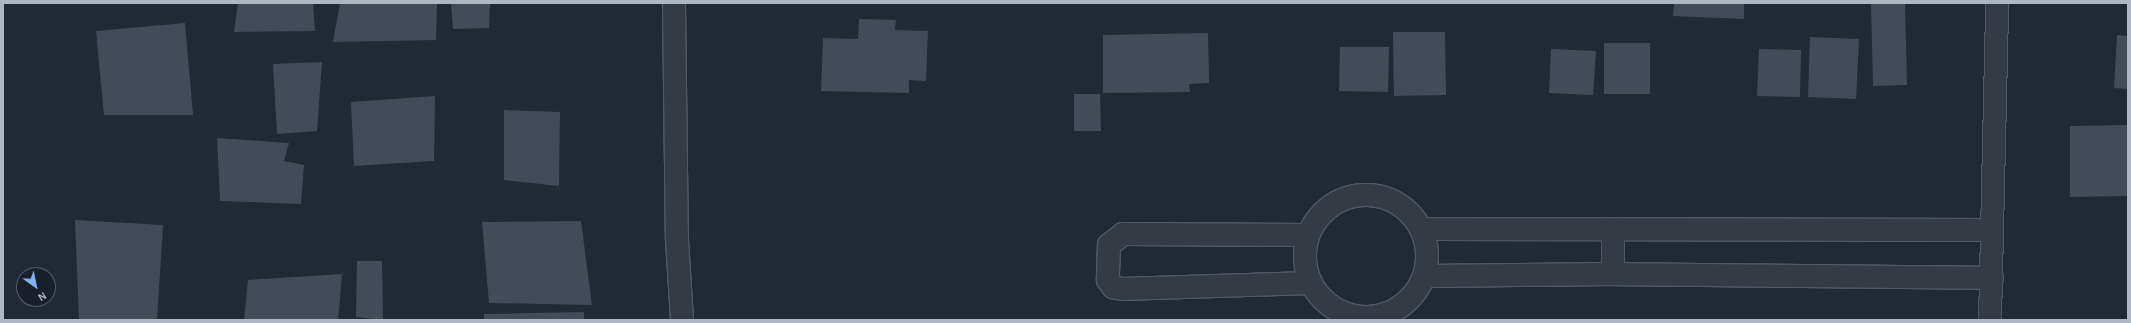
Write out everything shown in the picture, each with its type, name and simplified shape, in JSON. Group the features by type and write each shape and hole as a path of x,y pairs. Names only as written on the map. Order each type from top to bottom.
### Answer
{"street":[{"path":"674,3 677,240 682,320"},
{"path":"1990,320 1992,278 1996,3"},
{"path":"1370,194 1386,197 1413,215 1422,229 1426,244 1427,260 1424,276 1416,290 1406,302 1392,311 1377,318 1345,317 1319,296 1310,283 1305,267 1304,251 1307,235 1315,221 1326,209 1339,200 1354,195 1370,194"},
{"path":"1422,229 1992,230"},
{"path":"1613,229 1613,274"},
{"path":"1307,235 1123,234 1109,245 1108,280 1113,287 1122,289 1310,283"},
{"path":"1424,276 1613,274 1992,278"}],"building":[{"path":"238,3 313,3 315,31 234,32"},
{"path":"340,3 437,3 436,40 333,42"},
{"path":"451,3 490,3 489,28 453,29"},
{"path":"1674,3 1744,3 1744,19 1673,16"},
{"path":"1871,3 1905,3 1907,85 1873,86"},
{"path":"859,19 896,20 895,30 928,31 926,81 909,80 909,93 821,91 823,38 858,39"},
{"path":"185,23 193,115 104,115 96,31"},
{"path":"1393,32 1445,32 1446,95 1394,96"},
{"path":"1208,33 1209,83 1189,84 1190,92 1103,93 1103,35"},
{"path":"2117,35 2128,36 2128,89 2114,88"},
{"path":"1810,37 1859,39 1856,99 1808,97"},
{"path":"1604,43 1650,43 1650,94 1604,94"},
{"path":"1340,47 1389,47 1388,92 1339,91"},
{"path":"1551,49 1596,51 1593,95 1549,93"},
{"path":"1759,49 1801,50 1800,97 1757,96"},
{"path":"322,62 317,131 277,134 273,64"},
{"path":"1074,94 1100,94 1101,131 1074,131"},
{"path":"435,96 434,161 354,166 351,102"},
{"path":"504,110 560,112 559,186 504,180"},
{"path":"2128,125 2128,196 2070,197 2070,126"},
{"path":"217,138 289,143 284,161 304,165 301,204 220,201"},
{"path":"75,220 163,225 157,320 79,320"},
{"path":"581,221 592,305 489,303 482,222"},
{"path":"357,261 382,261 383,320 356,317"},
{"path":"342,274 338,320 244,320 248,280"},
{"path":"584,312 584,320 484,320 484,314"}]}
